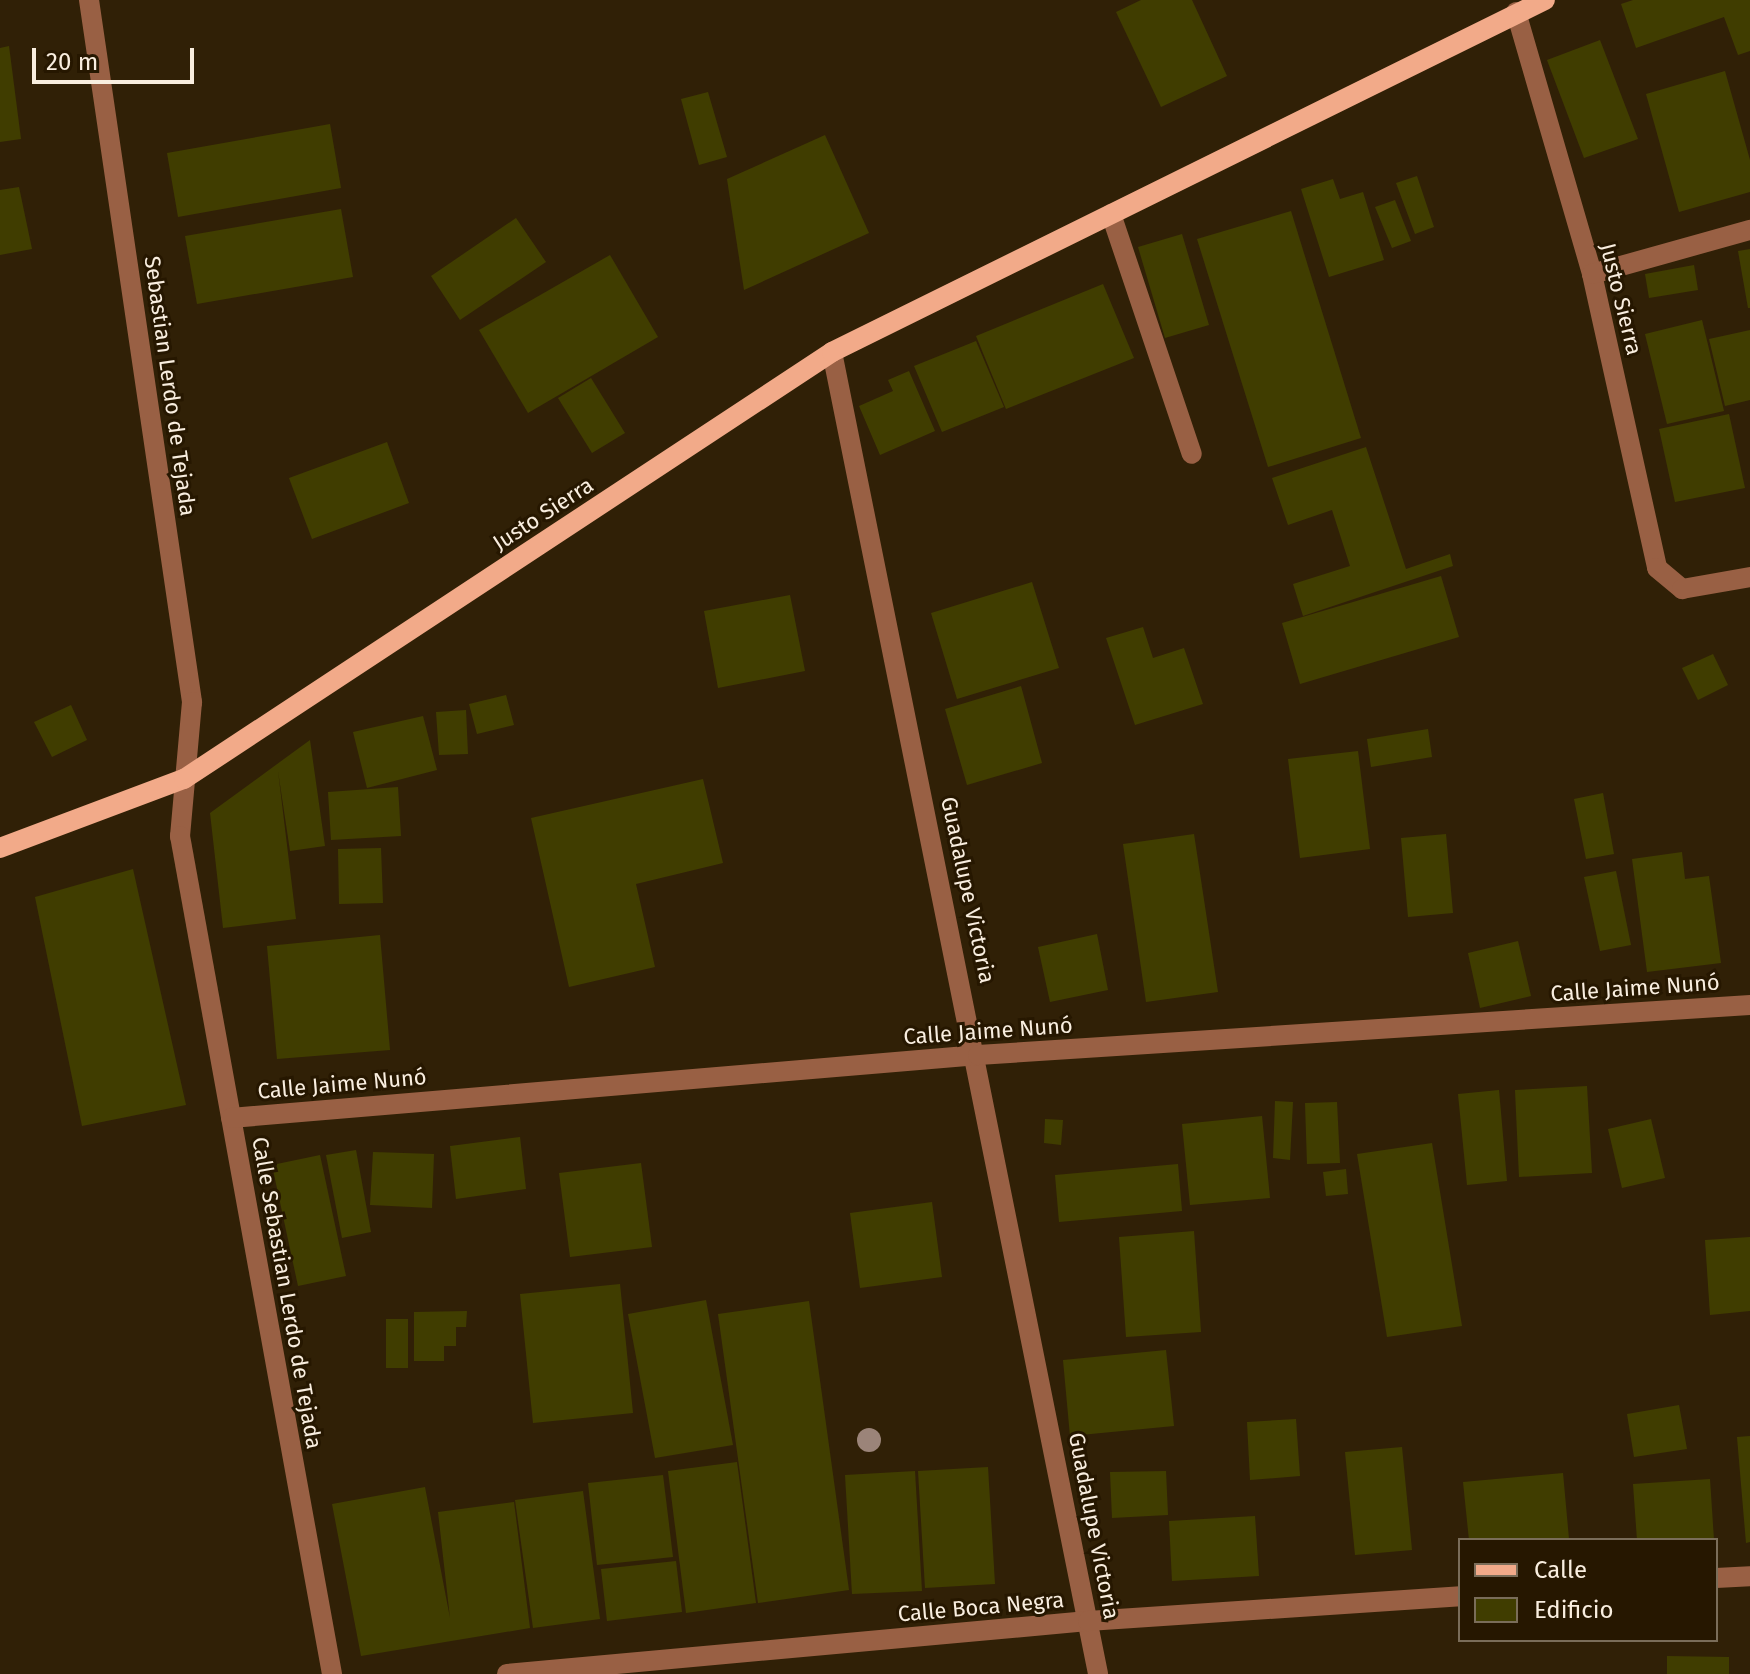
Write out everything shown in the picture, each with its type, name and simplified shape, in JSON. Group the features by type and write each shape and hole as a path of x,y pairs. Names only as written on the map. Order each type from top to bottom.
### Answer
{"main road":[{"name":"Justo Sierra","path":"0,848 184,779 832,352 1545,0"}],"street":[{"name":"Sebastian Lerdo de Tejada","path":"89,0 192,702 184,779"},
{"name":"Justo Sierra","path":"1516,12 1592,274 1657,568 1682,589 1750,577"},
{"path":"1111,214 1192,454"},
{"path":"1592,274 1750,230"},
{"name":"Guadalupe Victoria","path":"832,352 978,1055 1098,1674"},
{"name":"Calle Sebastian Lerdo de Tejada","path":"184,779 180,836 332,1674"},
{"name":"Calle Jaime Nunó","path":"231,1118 978,1055 1750,1005"},
{"path":"1718,1578 1750,1576"},
{"name":"Calle Boca Negra","path":"507,1674 1088,1621 1458,1596"}],"building":[{"path":"1141,0 1192,0 1227,76 1161,107 1116,12"},
{"path":"1633,0 1750,0 1750,51 1738,55 1724,17 1636,48 1621,4"},
{"path":"1600,40 1638,139 1584,158 1547,60"},
{"path":"9,46 21,139 0,142 0,48"},
{"path":"1725,71 1750,160 1750,192 1679,212 1646,94"},
{"path":"708,92 727,157 699,165 681,99"},
{"path":"330,124 341,188 178,217 167,153"},
{"path":"825,135 869,233 744,290 727,179"},
{"path":"1417,176 1434,227 1415,234 1396,183"},
{"path":"1333,179 1340,199 1363,192 1384,260 1329,277 1301,189"},
{"path":"19,187 32,249 0,255 0,190"},
{"path":"1395,200 1411,241 1392,248 1375,207"},
{"path":"341,209 353,277 197,304 185,236"},
{"path":"1291,211 1361,438 1268,467 1197,239"},
{"path":"516,218 546,262 460,320 431,276"},
{"path":"1182,234 1209,325 1165,338 1138,247"},
{"path":"1750,249 1750,308 1748,308 1738,251"},
{"path":"610,255 658,337 528,413 479,330"},
{"path":"1694,265 1698,290 1649,298 1645,274"},
{"path":"1103,284 1134,358 1006,409 976,336"},
{"path":"1702,320 1724,411 1667,424 1645,334"},
{"path":"1750,330 1750,400 1725,406 1709,339"},
{"path":"976,341 1004,407 942,432 914,366"},
{"path":"909,371 935,431 880,455 859,406 893,391 888,380"},
{"path":"591,378 625,433 592,453 558,398"},
{"path":"1729,414 1745,488 1675,502 1659,429"},
{"path":"387,442 409,503 312,539 289,478"},
{"path":"1366,447 1406,569 1450,554 1453,566 1303,616 1293,584 1350,566 1332,510 1288,525 1272,478"},
{"path":"1441,576 1459,637 1300,684 1282,623"},
{"path":"1032,582 1059,668 957,699 931,613"},
{"path":"790,595 805,671 718,688 704,611"},
{"path":"1143,627 1153,658 1184,648 1203,704 1135,725 1106,638"},
{"path":"1713,654 1728,685 1698,700 1682,668"},
{"path":"1021,686 1042,763 967,785 945,709"},
{"path":"506,695 514,725 477,734 469,704"},
{"path":"71,705 87,740 52,757 34,722"},
{"path":"466,710 468,754 439,755 436,712"},
{"path":"423,716 437,770 367,788 353,732"},
{"path":"1428,729 1432,757 1371,767 1367,739"},
{"path":"310,740 325,846 290,851 278,771 296,919 223,928 210,813"},
{"path":"1358,751 1370,849 1300,858 1288,759"},
{"path":"703,779 723,863 636,884 655,967 569,987 531,818"},
{"path":"398,787 401,836 331,840 328,792"},
{"path":"1603,793 1614,854 1586,859 1574,799"},
{"path":"1194,834 1218,992 1146,1002 1123,844"},
{"path":"1446,834 1453,913 1408,917 1401,838"},
{"path":"381,848 383,903 339,904 338,849"},
{"path":"1682,852 1685,879 1709,876 1721,963 1647,972 1632,859"},
{"path":"133,869 186,1105 82,1126 35,897"},
{"path":"1616,871 1631,945 1600,951 1584,877"},
{"path":"1097,934 1108,990 1050,1002 1038,947"},
{"path":"380,935 390,1050 277,1059 267,946"},
{"path":"1518,941 1531,996 1480,1008 1468,953"},
{"path":"1587,1086 1592,1173 1519,1177 1515,1090"},
{"path":"1499,1090 1507,1181 1467,1185 1458,1094"},
{"path":"1275,1101 1293,1102 1290,1160 1273,1158"},
{"path":"1337,1102 1340,1163 1307,1164 1305,1103"},
{"path":"1262,1116 1270,1198 1190,1205 1182,1124"},
{"path":"1045,1119 1063,1120 1061,1145 1044,1143"},
{"path":"1651,1119 1665,1178 1622,1188 1608,1129"},
{"path":"520,1137 526,1189 456,1199 450,1146"},
{"path":"1432,1143 1462,1326 1387,1337 1357,1154"},
{"path":"356,1150 371,1232 342,1238 326,1155"},
{"path":"373,1152 434,1154 432,1208 370,1205"},
{"path":"320,1155 346,1276 298,1286 272,1165"},
{"path":"641,1163 652,1247 570,1257 559,1173"},
{"path":"1178,1164 1182,1211 1059,1222 1055,1175"},
{"path":"1346,1169 1348,1194 1326,1196 1323,1172"},
{"path":"932,1202 942,1277 860,1288 850,1213"},
{"path":"1194,1231 1201,1332 1126,1337 1119,1237"},
{"path":"1750,1237 1750,1311 1710,1315 1705,1240"},
{"path":"620,1284 633,1413 533,1423 520,1294"},
{"path":"706,1300 733,1445 655,1458 628,1314"},
{"path":"809,1301 849,1590 758,1603 718,1314"},
{"path":"467,1311 466,1327 456,1327 456,1346 444,1346 444,1361 414,1361 414,1312"},
{"path":"386,1319 408,1319 408,1368 386,1368"},
{"path":"1166,1350 1174,1426 1070,1436 1063,1360"},
{"path":"1679,1405 1687,1449 1634,1457 1627,1414"},
{"path":"1296,1419 1300,1476 1250,1480 1247,1422"},
{"path":"1750,1436 1750,1542 1746,1543 1737,1437"},
{"path":"1402,1447 1412,1550 1355,1555 1345,1452"},
{"path":"737,1462 756,1603 686,1613 668,1471"},
{"path":"988,1467 995,1584 925,1588 918,1471"},
{"path":"915,1471 922,1591 852,1594 845,1475"},
{"path":"1166,1471 1168,1515 1112,1518 1110,1472"},
{"path":"1563,1473 1569,1538 1469,1538 1463,1482"},
{"path":"663,1475 673,1557 597,1565 588,1483"},
{"path":"1710,1479 1714,1538 1637,1538 1633,1484"},
{"path":"425,1487 450,1618 438,1512 514,1502 530,1628 361,1656 332,1504"},
{"path":"583,1491 600,1619 533,1628 515,1500"},
{"path":"1255,1516 1259,1576 1172,1581 1169,1521"},
{"path":"676,1561 682,1612 607,1621 601,1569"},
{"path":"1667,1656 1729,1657 1729,1674 1667,1674"}]}
